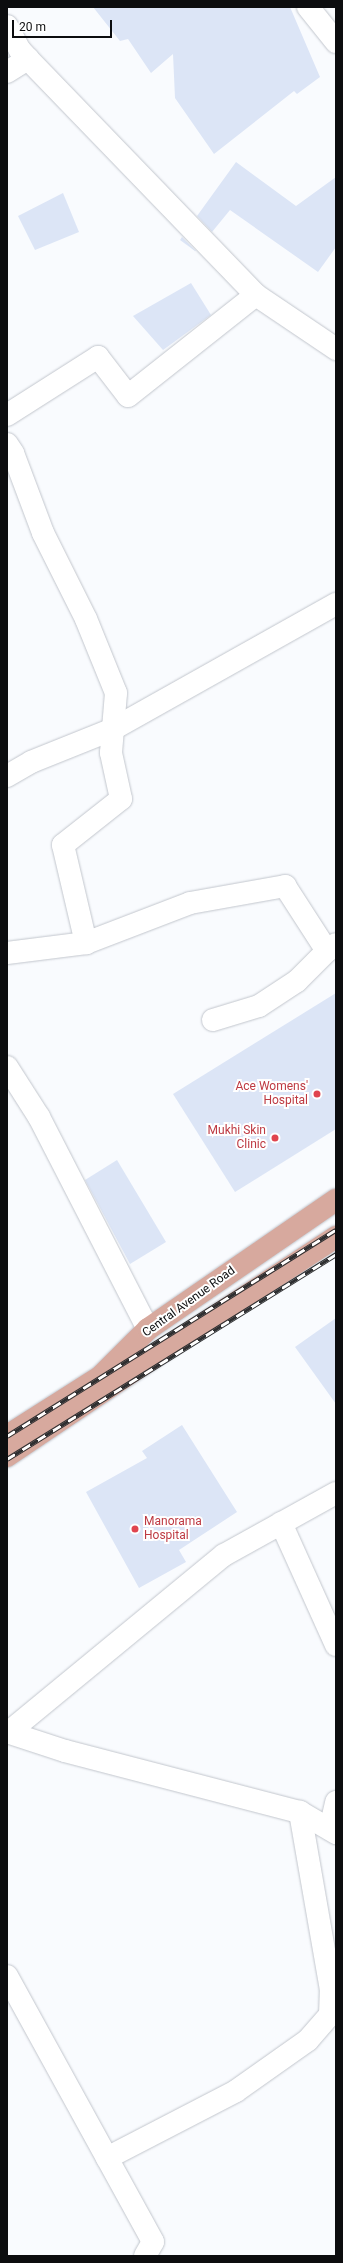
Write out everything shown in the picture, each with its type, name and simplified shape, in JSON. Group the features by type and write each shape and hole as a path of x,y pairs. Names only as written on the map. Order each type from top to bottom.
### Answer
{"main road":[{"name":"Central Avenue Road","path":"7,1436 100,1377 148,1330 336,1200"},
{"path":"7,1456 173,1344 336,1237"}],"street":[{"path":"308,7 336,42"},
{"path":"7,26 20,50 28,59 256,295 336,349"},
{"path":"7,72 28,59"},
{"path":"7,415 98,357 128,396 256,295"},
{"path":"7,444 12,453 43,533 86,619 116,693 111,753 121,799 63,846 86,942"},
{"path":"7,776 31,762 113,729 336,604"},
{"path":"7,953 86,942 190,903 285,886 332,948 298,981 259,1006 213,1020"},
{"path":"7,1067 39,1117 148,1330"},
{"path":"8,1732 224,1555 336,1493"},
{"path":"281,1523 336,1645"},
{"path":"8,1732 65,1752 300,1812 333,1831 336,1802"},
{"path":"107,2158 236,2091 308,2040 330,2015 331,1990 300,1812"},
{"path":"7,1976 153,2242 146,2256"}],"building":[{"path":"93,7 290,7 320,77 297,94 294,91 214,154 175,98 173,54 151,73 128,39 120,41"},
{"path":"236,162 296,206 336,177 336,247 318,272 230,210 212,232 197,216"},
{"path":"63,193 79,232 35,250 18,216"},
{"path":"182,237 196,251 180,240"},
{"path":"191,283 211,315 163,350 133,316"},
{"path":"336,993 336,1129 235,1192 173,1094"},
{"path":"117,1160 166,1242 130,1264 85,1180"},
{"path":"336,1318 336,1404 295,1347"},
{"path":"182,1425 237,1512 179,1550 186,1562 139,1588 86,1492 147,1458 142,1451"}],"railway":[{"path":"7,1436 336,1230"},
{"path":"7,1459 336,1254"}],"place":[{"name":"Ace Womens' Hospital","path":"317,1094"},
{"name":"Mukhi Skin Clinic","path":"275,1138"},
{"name":"Manorama Hospital","path":"135,1529"}]}
